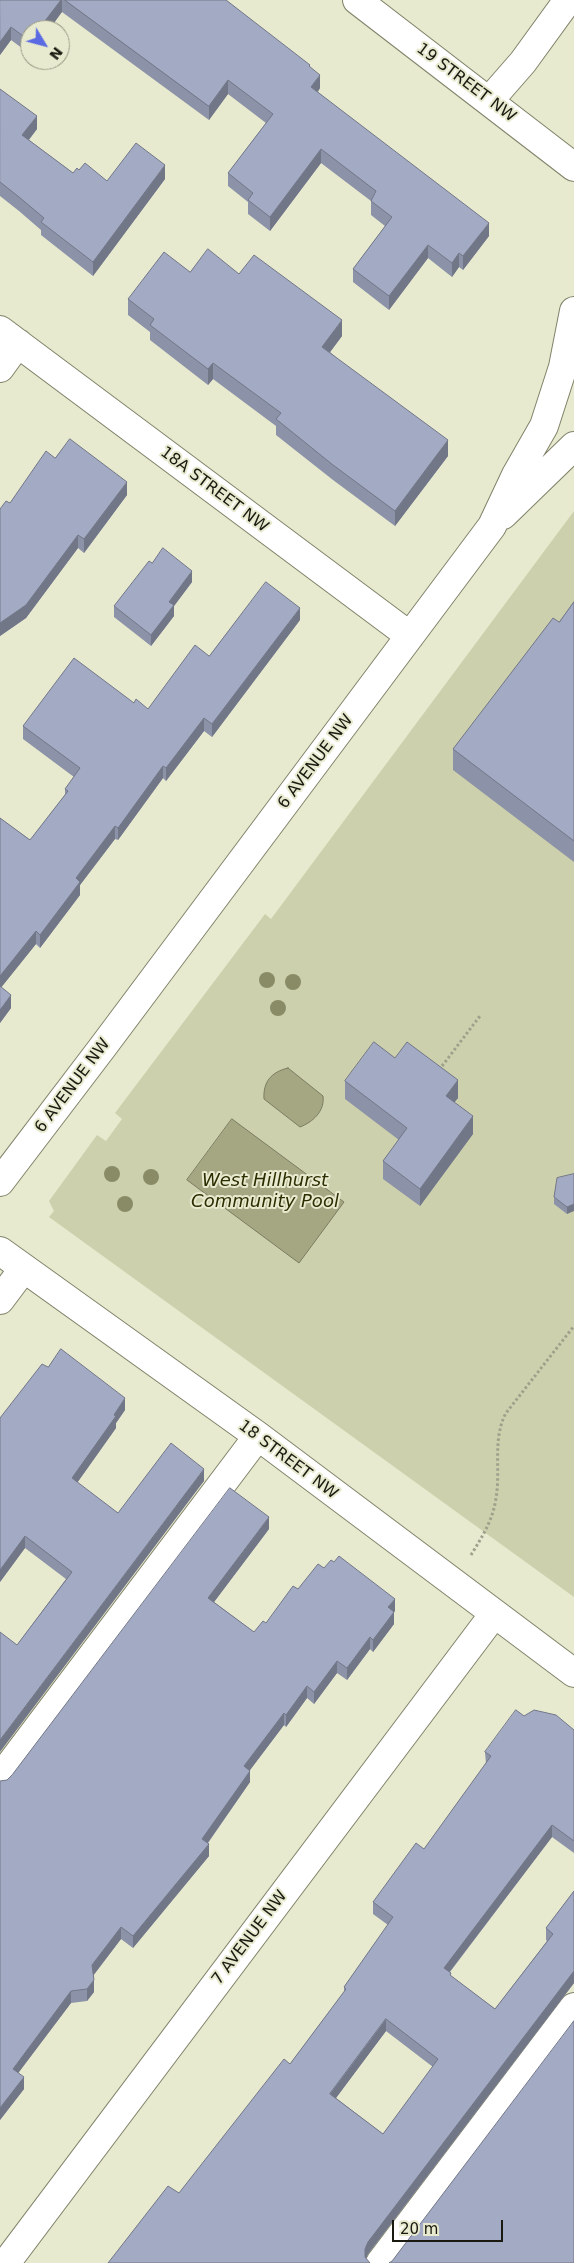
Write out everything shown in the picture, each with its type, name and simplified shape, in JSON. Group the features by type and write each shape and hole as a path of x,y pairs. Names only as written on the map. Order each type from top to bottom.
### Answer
{"street":[{"name":"19 STREET NW","path":"357,0 574,167"},
{"path":"489,100 523,62 568,0"},
{"name":"6 AVENUE NW","path":"0,1182 492,526 516,475 544,426 563,367 574,311"},
{"name":"18A STREET NW","path":"0,368 9,336 410,636"},
{"path":"492,526 574,446"},
{"name":"18 STREET NW","path":"0,1251 258,1436 574,1673"},
{"path":"0,1300 24,1268"},
{"path":"0,1778 258,1436"},
{"name":"7 AVENUE NW","path":"6,2263 494,1614"},
{"path":"380,2263 574,2007"}],"path":[{"path":"438,1071 480,1016"},
{"path":"453,1583 489,1526 496,1498 500,1424 506,1413 574,1326"}],"shaded area":[{"path":"574,511 574,1597 49,1217 54,1211 49,1201 97,1135 106,1141 122,1119 115,1113 265,914 271,919"}],"water":[{"path":"288,1068 323,1096 320,1111 309,1122 300,1127 264,1099 265,1088 269,1079 277,1072"},
{"name":"West Hillhurst Community Pool","path":"232,1119 344,1202 299,1263 187,1180"}],"building":[{"path":"0,0 61,0 46,20 20,20 20,34 11,27 0,42"},
{"path":"65,0 226,0 310,65 320,75 311,87 489,223 463,256 459,253 452,263 428,245 389,296 353,269 392,217 371,201 376,191 321,149 270,217 248,200 253,193 228,173 273,114 228,80 209,106"},
{"path":"0,89 37,116 22,135 73,173 77,168 79,170 85,163 107,181 136,143 165,165 93,262 41,222 44,218 0,182"},
{"path":"208,249 239,274 254,255 342,320 322,347 448,440 395,511 333,465 276,419 281,413 213,363 208,369 150,325 154,319 128,299 164,252 190,272"},
{"path":"70,439 127,482 84,539 78,535 26,605 0,623 0,509 6,501 10,503 46,451 55,458"},
{"path":"163,548 192,571 169,602 174,605 151,635 114,606 149,561 152,563"},
{"path":"266,582 300,608 212,724 204,718 166,768 163,766 118,828 115,826 76,878 80,882 40,935 36,931 0,976 0,818 30,840 68,791 65,789 80,768 23,726 74,658 134,703 136,699 148,709 195,645 209,656"},
{"path":"574,602 574,841 453,749 553,618 559,622"},
{"path":"0,986 11,995 0,1010"},
{"path":"374,1042 395,1058 407,1042 458,1080 446,1096 473,1116 420,1189 383,1161 407,1128 345,1081"},
{"path":"574,1174 574,1204 567,1207 554,1197 557,1178"},
{"path":"61,1349 125,1398 114,1415 116,1416 72,1478 118,1513 171,1443 204,1469 0,1740 0,1632 17,1645 72,1572 25,1536 0,1570 0,1418 42,1364 48,1367"},
{"path":"230,1488 269,1517 208,1598 254,1632 263,1621 266,1623 293,1586 298,1589 318,1564 324,1568 331,1560 334,1562 339,1556 395,1599 388,1607 394,1612 373,1640 370,1637 347,1668 337,1661 314,1692 307,1686 286,1715 284,1713 244,1766 250,1771 202,1839 209,1844 133,1936 121,1927 92,1965 94,1980 87,1989 71,1991 13,2069 24,2077 0,2108 0,1781 7,1780 12,1775"},
{"path":"516,1710 524,1716 534,1710 556,1715 574,1730 574,1841 552,1825 444,1968 451,1973 450,1975 495,2009 553,1934 546,1928 574,1891 574,1971 368,2242 365,2249 365,2257 370,2263 108,2263 168,2186 179,2193 284,2059 290,2064 346,1989 344,1987 393,1917 373,1902 416,1843 424,1849 491,1756 485,1752","holes":["386,2019 438,2059 383,2134 330,2094"]},
{"path":"574,2021 574,2263 389,2263 392,2261"}]}
